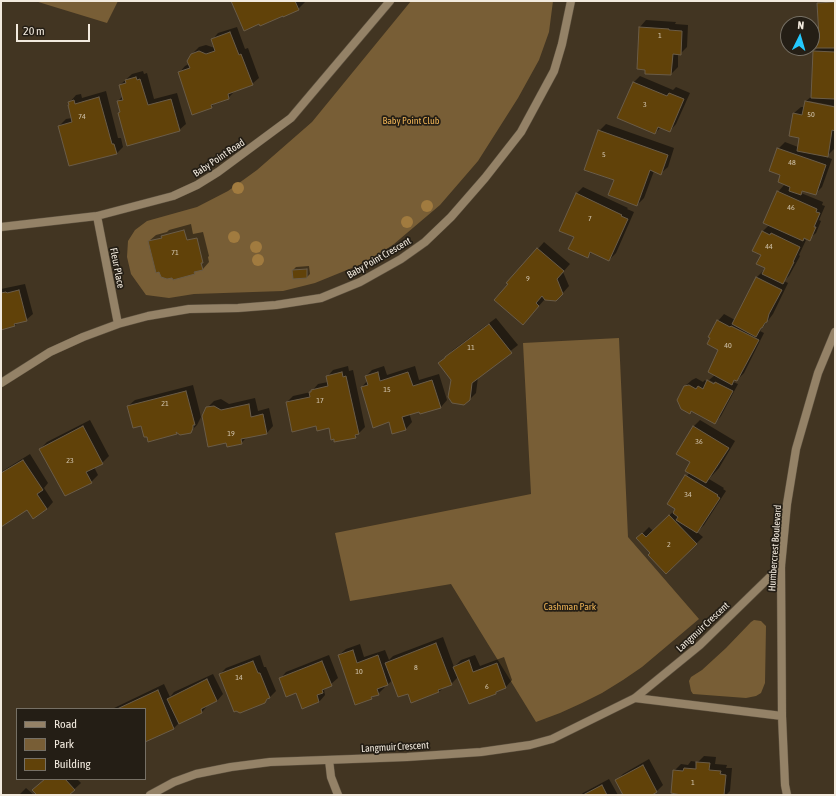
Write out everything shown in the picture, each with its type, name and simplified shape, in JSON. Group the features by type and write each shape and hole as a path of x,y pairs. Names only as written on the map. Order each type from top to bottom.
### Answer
{"street":[{"name":"Baby Point Road","path":"1,227 97,216 173,196 197,185 218,172 292,118 390,1"},
{"name":"Baby Point Crescent","path":"1,383 50,352 82,337 118,324 148,316 188,309 238,308 276,305 321,298 360,282 401,259 425,242 451,217 521,132 554,71 562,44 571,1"},
{"name":"Fleur Place","path":"97,216 118,324"},
{"name":"Humbercrest Boulevard","path":"786,795 782,716 782,566 787,504 796,449 818,373 835,332"},
{"name":"Langmuir Crescent","path":"150,795 174,782 196,774 230,767 270,762 407,757 481,752 530,745 552,739 635,698 700,645 782,566"},
{"path":"635,698 782,716"},
{"path":"329,760 331,777 338,795"}],"green space":[{"path":"35,1 118,1 107,23"},
{"name":"Baby Point Club","path":"411,1 553,1 549,32 539,60 518,98 478,161 440,205 394,244 369,261 315,283 283,291 194,294 169,298 146,295 131,274 127,257 128,241 135,230 147,221 197,207 228,191 257,170 312,122"},
{"name":"Cashman Park","path":"619,338 628,537 699,619 642,667 623,680 582,703 536,722 451,584 350,601 335,533 531,494 523,343"},
{"path":"754,620 761,621 766,626 765,683 761,693 756,696 746,698 693,694 689,681 691,677 702,670"}],"building":[{"path":"231,1 295,1 299,10 244,31"},
{"path":"835,2 835,48 820,48 820,16 818,16 817,3"},
{"path":"639,27 682,31 681,55 673,54 671,75 645,74 645,70 637,69"},
{"path":"230,32 239,55 241,54 253,85 228,94 229,99 211,105 212,108 192,115 178,72 190,68 187,61 191,54 199,51 206,54 215,51 211,39"},
{"path":"820,51 835,52 835,99 811,98 813,56 820,56"},
{"path":"136,77 137,80 140,79 148,105 171,99 180,131 127,146 118,113 120,112 117,101 123,100 119,85 126,83 125,80"},
{"path":"633,82 667,96 669,93 684,99 670,132 658,127 655,134 617,118"},
{"path":"99,97 112,144 114,144 117,154 69,166 58,126 72,122 68,102 74,100 75,104"},
{"path":"805,101 835,107 835,131 832,130 828,157 797,151 799,138 789,136 793,113 802,115"},
{"path":"598,130 668,155 661,175 650,170 637,206 608,195 614,180 584,170"},
{"path":"777,148 826,165 816,195 802,191 801,195 789,191 790,187 778,182 780,175 769,171"},
{"path":"777,191 817,209 816,212 820,213 810,241 804,238 803,241 763,223"},
{"path":"576,193 628,219 609,261 590,252 588,258 568,249 574,237 559,231"},
{"path":"184,230 187,240 197,238 203,263 201,263 203,270 194,272 195,274 173,280 172,278 167,279 161,277 159,272 156,273 148,241 162,238 161,236"},
{"path":"762,231 770,235 771,233 800,247 783,284 762,274 765,268 756,264 761,255 752,251"},
{"path":"537,248 564,271 557,279 563,294 556,301 545,300 542,296 536,303 539,306 523,325 494,300 508,284 506,283"},
{"path":"307,269 307,278 293,279 292,270"},
{"path":"756,277 782,290 769,314 767,322 761,328 756,337 732,324"},
{"path":"19,290 27,321 14,324 15,326 1,330 1,293"},
{"path":"717,320 759,340 737,381 734,380 732,385 708,372 718,350 707,344 710,338 708,337"},
{"path":"489,324 512,353 472,383 470,400 464,405 452,403 448,397 451,380 438,363"},
{"path":"342,372 343,377 346,376 359,434 355,435 356,438 334,442 334,439 331,440 329,428 317,431 316,426 292,432 286,402 310,397 309,392 311,392 311,390 328,386 326,376"},
{"path":"378,372 380,381 408,372 413,386 432,380 441,408 402,417 406,430 392,434 389,422 373,428 361,387 368,385 365,376"},
{"path":"707,380 714,384 715,382 733,391 715,424 691,411 690,414 681,409 677,400 684,386 689,385 696,389 698,386 703,389"},
{"path":"186,391 195,425 193,425 191,433 180,435 176,432 177,434 148,442 147,437 144,437 141,426 133,428 127,406"},
{"path":"249,404 251,417 263,414 267,434 241,439 242,444 227,447 226,443 208,447 202,416 206,407 214,406 221,410"},
{"path":"83,426 103,464 86,472 92,483 65,496 39,449"},
{"path":"693,426 729,448 706,483 685,471 690,462 676,454"},
{"path":"23,460 43,490 37,494 47,509 33,519 27,510 1,527 1,473"},
{"path":"685,475 718,495 717,496 720,498 697,533 676,520 678,517 673,513 675,509 667,504"},
{"path":"669,515 697,544 666,574 648,555 650,553 636,538 642,533 646,537"},
{"path":"436,643 452,685 411,703 408,694 398,697 385,663"},
{"path":"353,650 357,663 378,655 388,685 377,689 379,695 371,697 372,699 355,705 338,655"},
{"path":"469,660 473,672 497,663 506,688 496,692 496,694 469,704 453,667"},
{"path":"253,661 258,673 260,673 270,698 267,699 265,703 240,713 236,711 234,712 219,674"},
{"path":"322,661 332,686 322,690 323,693 317,695 319,702 302,709 296,693 286,697 279,678"},
{"path":"207,679 217,701 201,709 202,713 179,724 167,699"},
{"path":"158,690 174,729 146,742 146,708 119,708"},
{"path":"696,762 710,763 709,770 721,771 720,774 726,775 724,795 681,795 671,793 673,770 683,771 684,768 696,769"},
{"path":"643,765 657,792 652,795 623,795 615,780"},
{"path":"44,780 66,780 75,790 69,795 37,795 32,790"},
{"path":"602,785 607,795 583,795"}]}
